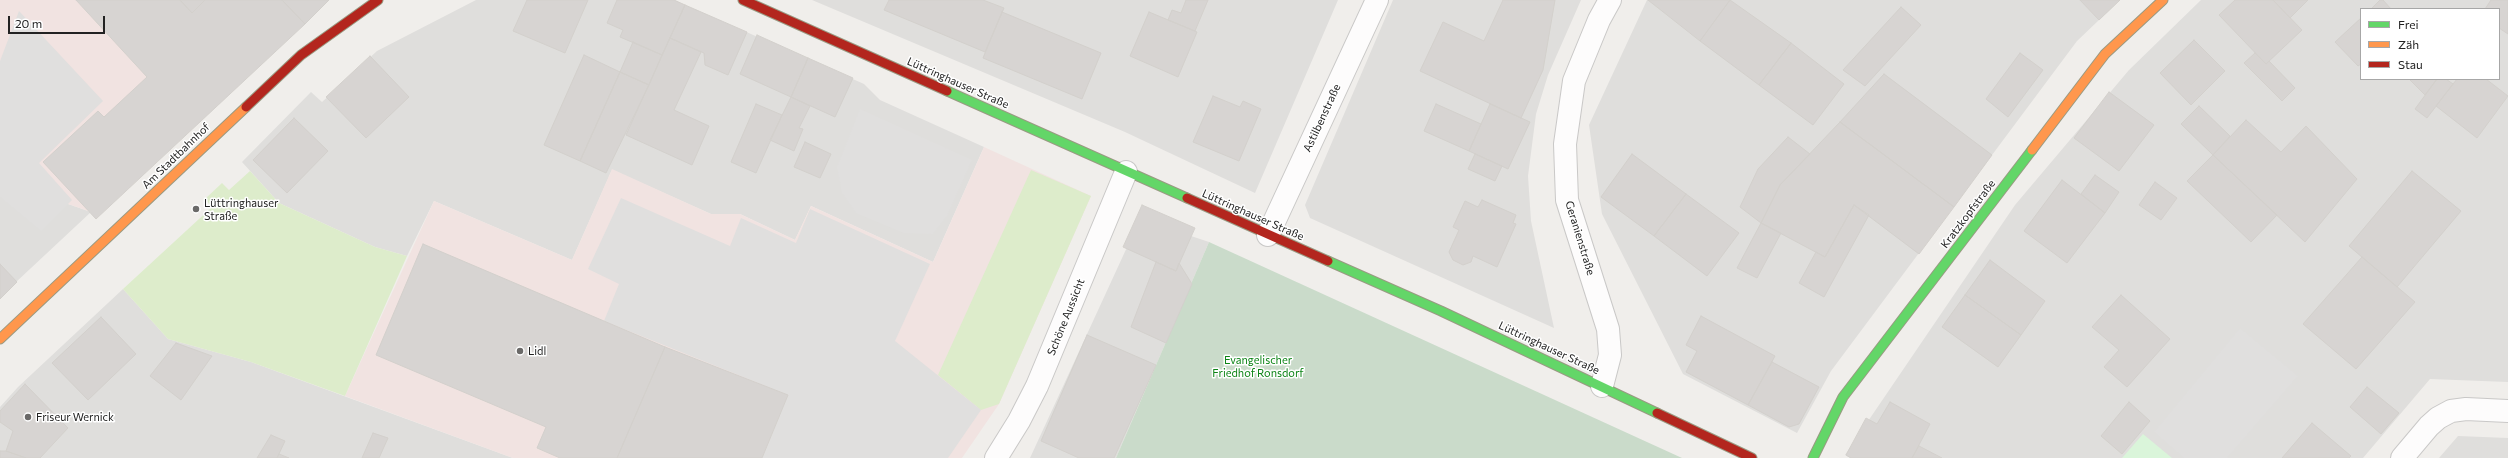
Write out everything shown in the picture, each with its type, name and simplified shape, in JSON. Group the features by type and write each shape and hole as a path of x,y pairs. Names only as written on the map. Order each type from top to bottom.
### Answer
{"main road":[{"name":"Am Stadtbahnhof","path":"0,339 301,55 378,0"},
{"name":"Lüttringhauser Straße","path":"743,0 1126,172 1442,311 1602,386 1744,456"},
{"name":"Kratzkopfstraße","path":"1813,458 1843,397 2105,54 2163,0"}],"street":[{"name":"Astilbenstraße","path":"1268,235 1377,0"},
{"name":"Geranienstraße","path":"1602,386 1610,355 1608,329 1567,200 1565,144 1574,81 1598,20 1610,0"},
{"name":"Schöne Aussicht","path":"996,458 1020,421 1038,386 1126,172"},
{"path":"2402,458 2434,422 2451,412 2466,409 2508,411"}],"shaded area":[{"path":"0,0 320,0 91,212 0,180"},
{"path":"476,0 674,0 864,84 880,100 984,147 933,262 811,206 795,240 740,214 711,214 612,170 572,260 434,201 407,256 375,247 279,203 242,162 311,92 322,102 377,51"},
{"path":"812,0 1338,0 1255,193 1125,132"},
{"path":"1393,0 1581,0 1548,75 1536,114 1528,176 1531,221 1554,328 1310,218 1305,205"},
{"path":"1647,0 2120,0 2077,41 1831,371 1797,433 1683,374 1602,214 1589,125"},
{"path":"2201,0 2508,0 2508,382 2430,379 2363,458 1850,458 1845,455 2015,205 2129,70"},
{"path":"19,11 103,101 39,163 72,200 41,231 0,197 0,61"},
{"path":"860,109 972,160 947,216 933,234 904,233 856,213 842,193 837,167"},
{"path":"984,147 1091,196 999,404 962,458 513,458 345,396 434,201 572,260 612,169 711,214 740,214 795,240 811,206 933,262"},
{"path":"0,180 91,212 0,297"},
{"path":"621,198 730,246 741,218 796,243 810,209 930,264 895,341 981,410 948,458 762,458 788,395 604,321 619,284 588,269"},
{"path":"1140,219 1209,242 1116,458 1030,458"},
{"path":"123,289 168,339 251,362 513,458 0,458 0,407 18,387"},
{"path":"2240,328 2298,376 2227,458 2184,458 2154,432"},
{"path":"2458,436 2508,438 2508,458 2439,458"}],"green space":[{"path":"1031,170 1091,196 999,404 981,410 938,375"},
{"path":"250,171 279,203 375,247 407,256 345,396 251,362 168,339 123,289 212,207 205,199 222,183 229,190"},
{"name":"Evangelischer Friedhof Ronsdorf","path":"1209,242 1682,458 1116,458"},
{"path":"2143,434 2172,458 2122,458"}],"building":[{"path":"76,0 180,0 192,13 205,0 282,0 305,24 96,219 43,162 98,111 104,117 147,77"},
{"path":"180,0 205,0 192,13"},
{"path":"282,0 329,0 305,24"},
{"path":"527,0 588,0 565,53 513,31"},
{"path":"617,0 674,0 685,5 662,55 620,37 623,30 607,23"},
{"path":"889,0 983,0 1004,8 985,52 884,10"},
{"path":"1186,0 1208,0 1195,31 1168,20 1172,10 1181,13"},
{"path":"1503,0 1555,0 1543,70 1521,118 1420,71 1443,22 1484,41"},
{"path":"1648,0 1730,0 1700,41"},
{"path":"1730,0 1791,43 1759,85 1700,41"},
{"path":"2080,0 2120,0 2099,20"},
{"path":"2235,0 2273,0 2302,30 2266,64 2219,15"},
{"path":"2273,0 2308,0 2290,18"},
{"path":"2380,0 2383,0 2390,8 2372,8"},
{"path":"2491,0 2508,0 2508,34 2500,29 2500,8 2486,8"},
{"path":"685,5 747,32 728,75 705,65 704,53 670,38"},
{"path":"1901,7 1921,25 1865,86 1843,70"},
{"path":"1002,12 1101,53 1082,99 983,58"},
{"path":"1149,12 1197,32 1178,77 1130,56"},
{"path":"2360,19 2360,65 2358,66 2335,42"},
{"path":"757,35 808,58 791,97 740,74"},
{"path":"670,38 701,52 674,110 709,126 692,165 626,135"},
{"path":"2194,40 2225,71 2191,105 2160,73"},
{"path":"633,42 662,55 649,85 620,72"},
{"path":"1791,43 1844,84 1813,125 1759,85"},
{"path":"2020,53 2043,70 2008,117 1986,99"},
{"path":"2255,53 2266,64 2269,61 2295,88 2282,101 2244,63"},
{"path":"584,55 620,72 580,161 544,145"},
{"path":"370,56 409,97 366,138 326,97"},
{"path":"808,58 853,78 835,117 791,97"},
{"path":"620,72 649,85 606,173 580,161"},
{"path":"1884,74 1992,155 1954,207 1840,122"},
{"path":"2410,80 2436,80 2425,95"},
{"path":"2436,80 2447,80 2453,84 2427,118 2415,109"},
{"path":"2456,80 2487,80 2508,96 2477,138 2436,106"},
{"path":"2109,92 2154,125 2119,171 2074,138"},
{"path":"1213,96 1240,107 1243,101 1261,109 1239,161 1193,142"},
{"path":"791,97 810,106 799,128 803,129 794,151 770,140"},
{"path":"756,104 782,115 756,173 731,162"},
{"path":"1436,104 1481,124 1469,151 1424,131"},
{"path":"1490,104 1530,122 1508,169 1469,151"},
{"path":"2199,106 2230,136 2213,155 2181,124"},
{"path":"294,118 328,151 287,193 253,160"},
{"path":"2246,120 2281,152 2306,126 2357,179 2305,242 2213,155"},
{"path":"1840,122 1954,207 1919,254 1854,205 1825,257 1761,223 1780,185"},
{"path":"1788,137 1810,154 1780,185 1761,223 1740,207 1758,169"},
{"path":"805,142 831,154 820,178 794,167"},
{"path":"1475,154 1502,166 1495,181 1468,169"},
{"path":"1632,154 1686,194 1654,236 1601,197"},
{"path":"2213,155 2277,215 2251,242 2187,181"},
{"path":"2412,171 2461,211 2397,287 2349,246"},
{"path":"2095,175 2119,192 2105,213 2081,194"},
{"path":"2062,180 2105,213 2067,263 2024,231"},
{"path":"2155,182 2177,198 2161,220 2139,205"},
{"path":"1686,194 1739,233 1707,276 1654,236"},
{"path":"1482,200 1516,215 1513,223 1516,224 1497,267 1473,256 1471,262 1463,265 1453,260 1449,252 1459,230 1453,227 1465,201 1478,207"},
{"path":"1142,205 1195,228 1176,271 1123,247"},
{"path":"1854,205 1869,215 1824,297 1799,283 1816,252 1825,257"},
{"path":"1761,223 1781,233 1757,278 1737,268"},
{"name":"Lidl","path":"423,244 665,347 617,458 560,458 537,448 546,427 376,355"},
{"path":"2362,257 2415,302 2356,369 2303,324"},
{"path":"1990,260 2045,301 2021,335 1965,295"},
{"path":"1156,262 1176,271 1179,263 1192,284 1166,343 1131,327"},
{"path":"0,264 17,282 0,299"},
{"path":"1965,295 2021,335 1998,367 1942,327"},
{"path":"2121,295 2170,339 2127,387 2104,367 2119,350 2092,327"},
{"path":"1701,316 1775,356 1748,405 1686,372 1697,351 1686,345"},
{"path":"101,317 136,354 88,400 52,363"},
{"path":"1087,335 1156,365 1114,458 1079,458 1041,441"},
{"path":"176,343 212,356 181,400 150,376"},
{"path":"665,347 788,395 762,458 617,458"},
{"path":"1772,362 1819,387 1799,424 1789,427 1748,405"},
{"name":"Friseur Wernick","path":"25,384 68,428 40,458 26,458 6,451 13,431 0,422 0,411"},
{"path":"2367,387 2399,413 2381,434 2350,407"},
{"path":"1890,402 1930,424 1912,458 1851,458 1846,455 1866,418 1877,424"},
{"path":"2129,402 2150,421 2122,454 2101,436"},
{"path":"2312,423 2351,456 2349,458 2282,458"},
{"path":"373,433 388,438 379,458 362,458"},
{"path":"271,435 285,441 277,458 257,458"},
{"path":"1919,446 1942,458 1912,458"},
{"path":"0,451 6,451 26,458 0,458"},
{"path":"279,454 289,458 277,458"}],"traffic: fast":[{"path":"947,91 1187,198"},
{"path":"1813,458 1843,397 2032,150"},
{"path":"1328,261 1441,311 1657,413"}],"traffic: slow":[{"path":"2032,150 2105,54 2163,0"},
{"path":"0,339 246,107"}],"traffic: jam":[{"path":"246,107 301,55 378,0"},
{"path":"743,0 947,91"},
{"path":"1187,198 1328,261"},
{"path":"1657,413 1752,458"}],"place":[{"name":"Lüttringhauser Straße","path":"196,209"},
{"name":"Lidl","path":"520,351"},
{"name":"Friseur Wernick","path":"28,417"}]}
